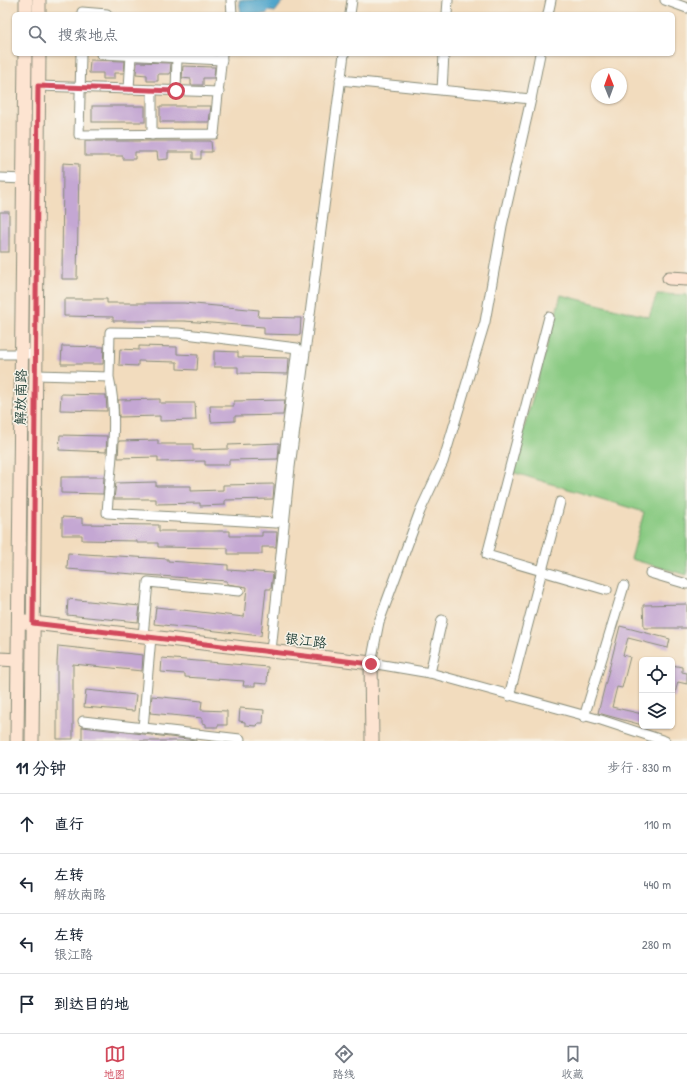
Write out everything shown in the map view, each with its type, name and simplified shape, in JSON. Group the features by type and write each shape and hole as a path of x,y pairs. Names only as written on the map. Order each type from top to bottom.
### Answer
{"main road":[{"path":"26,0 26,12"},
{"path":"39,0 39,12"},
{"name":"解放南路","path":"17,741 23,354 25,56"},
{"name":"解放南路","path":"32,741 38,56"},
{"path":"669,278 687,279"},
{"name":"银江路","path":"19,621 371,664"},
{"path":"0,659 18,660"},
{"path":"371,664 372,741"}],"street":[{"path":"230,0 232,12"},
{"path":"350,12 352,0"},
{"path":"447,12 448,0"},
{"path":"548,12 551,0"},
{"path":"666,0 687,8"},
{"path":"82,56 79,135 214,134 222,57 177,58 146,56"},
{"path":"130,89 131,56"},
{"path":"271,652 290,467 344,56"},
{"path":"442,90 444,56"},
{"path":"371,664 379,622 420,511 443,462 485,322 502,226 540,56"},
{"path":"176,91 177,58"},
{"path":"340,80 530,99"},
{"path":"38,86 218,92"},
{"path":"152,90 152,135"},
{"path":"0,178 24,179"},
{"path":"549,317 487,555 607,590"},
{"path":"110,332 178,333 297,348 276,523 107,512 114,411 113,394 109,377 110,332"},
{"path":"0,354 36,354"},
{"path":"36,375 109,377"},
{"path":"509,696 560,502"},
{"path":"650,573 687,584"},
{"path":"143,728 148,582 239,591"},
{"path":"584,716 624,586"},
{"path":"430,673 442,620"},
{"name":"银江路","path":"371,664 430,673 584,716 664,741"},
{"path":"83,721 240,739"}],"green space":[{"path":"657,294 687,295 687,575 631,559 644,512 512,472 561,295 649,317"}],"water":[{"path":"239,0 284,0 275,12 241,12"}],"building":[{"path":"90,60 125,61 124,73 114,73 114,79 103,79 103,73 89,73"},
{"path":"137,62 171,63 170,74 158,74 158,81 147,81 147,75 136,74"},
{"path":"183,66 215,67 214,78 203,78 203,85 191,85 191,79 182,78"},
{"path":"92,106 145,106 145,122 92,122"},
{"path":"160,106 211,106 209,122 160,122"},
{"path":"85,141 211,141 212,152 201,152 201,159 193,159 193,152 168,152 168,159 158,160 157,152 135,152 135,159 123,159 123,156 85,156"},
{"path":"63,163 79,164 77,279 62,279"},
{"path":"0,212 9,212 9,252 0,252"},
{"path":"64,299 107,299 107,303 184,303 259,310 258,317 301,318 300,335 264,334 264,327 184,321 113,321 113,317 64,316"},
{"path":"62,346 104,347 103,364 61,364"},
{"path":"139,346 177,347 177,354 198,355 197,370 177,369 177,362 138,361 138,366 119,365 120,349 139,350"},
{"path":"214,351 238,352 238,357 289,358 288,374 238,373 238,367 214,367"},
{"path":"61,394 106,395 107,411 60,410"},
{"path":"160,399 160,403 195,403 196,420 160,421 160,416 119,417 118,400"},
{"path":"285,400 283,415 235,416 235,421 211,422 210,406 234,406 234,401"},
{"path":"60,435 107,436 106,452 59,450"},
{"path":"158,440 158,444 193,444 193,450 228,449 228,445 279,443 278,459 229,460 229,465 205,465 205,461 158,462 158,457 118,458 119,441"},
{"path":"61,477 104,477 103,494 61,493"},
{"path":"156,482 156,486 191,486 191,491 223,490 223,485 274,484 273,499 225,500 225,505 200,506 200,503 156,504 156,499 114,499 116,483"},
{"path":"62,517 82,518 82,524 159,525 159,531 230,531 230,536 262,536 262,532 277,532 276,547 262,547 262,554 228,554 228,548 158,547 158,543 137,543 137,541 82,540 82,535 62,535"},
{"path":"68,553 168,559 168,561 228,565 228,570 273,573 271,589 266,589 261,636 154,624 156,607 244,617 247,587 227,584 227,581 67,569"},
{"path":"68,599 140,606 138,622 67,615"},
{"path":"687,604 687,628 644,628 643,605"},
{"path":"620,626 670,639 668,648 628,638 623,655 630,657 622,688 617,687 612,707 639,713 639,724 598,713"},
{"path":"58,646 143,655 142,671 73,664 73,739 57,739"},
{"path":"162,658 268,667 267,684 255,683 255,686 243,686 244,681 185,677 185,674 161,672"},
{"path":"675,666 682,667 682,672 687,673 687,684 678,682 675,693"},
{"path":"86,690 136,695 134,711 84,707"},
{"path":"152,696 202,701 201,710 227,711 227,725 206,727 206,724 202,723 202,718 150,713"},
{"path":"240,708 264,710 263,723 258,723 257,726 245,725 245,722 239,721"},
{"path":"82,727 196,740 196,741 82,741"}],"route":[{"path":"176,91 38,86 33,623 371,664"}]}
